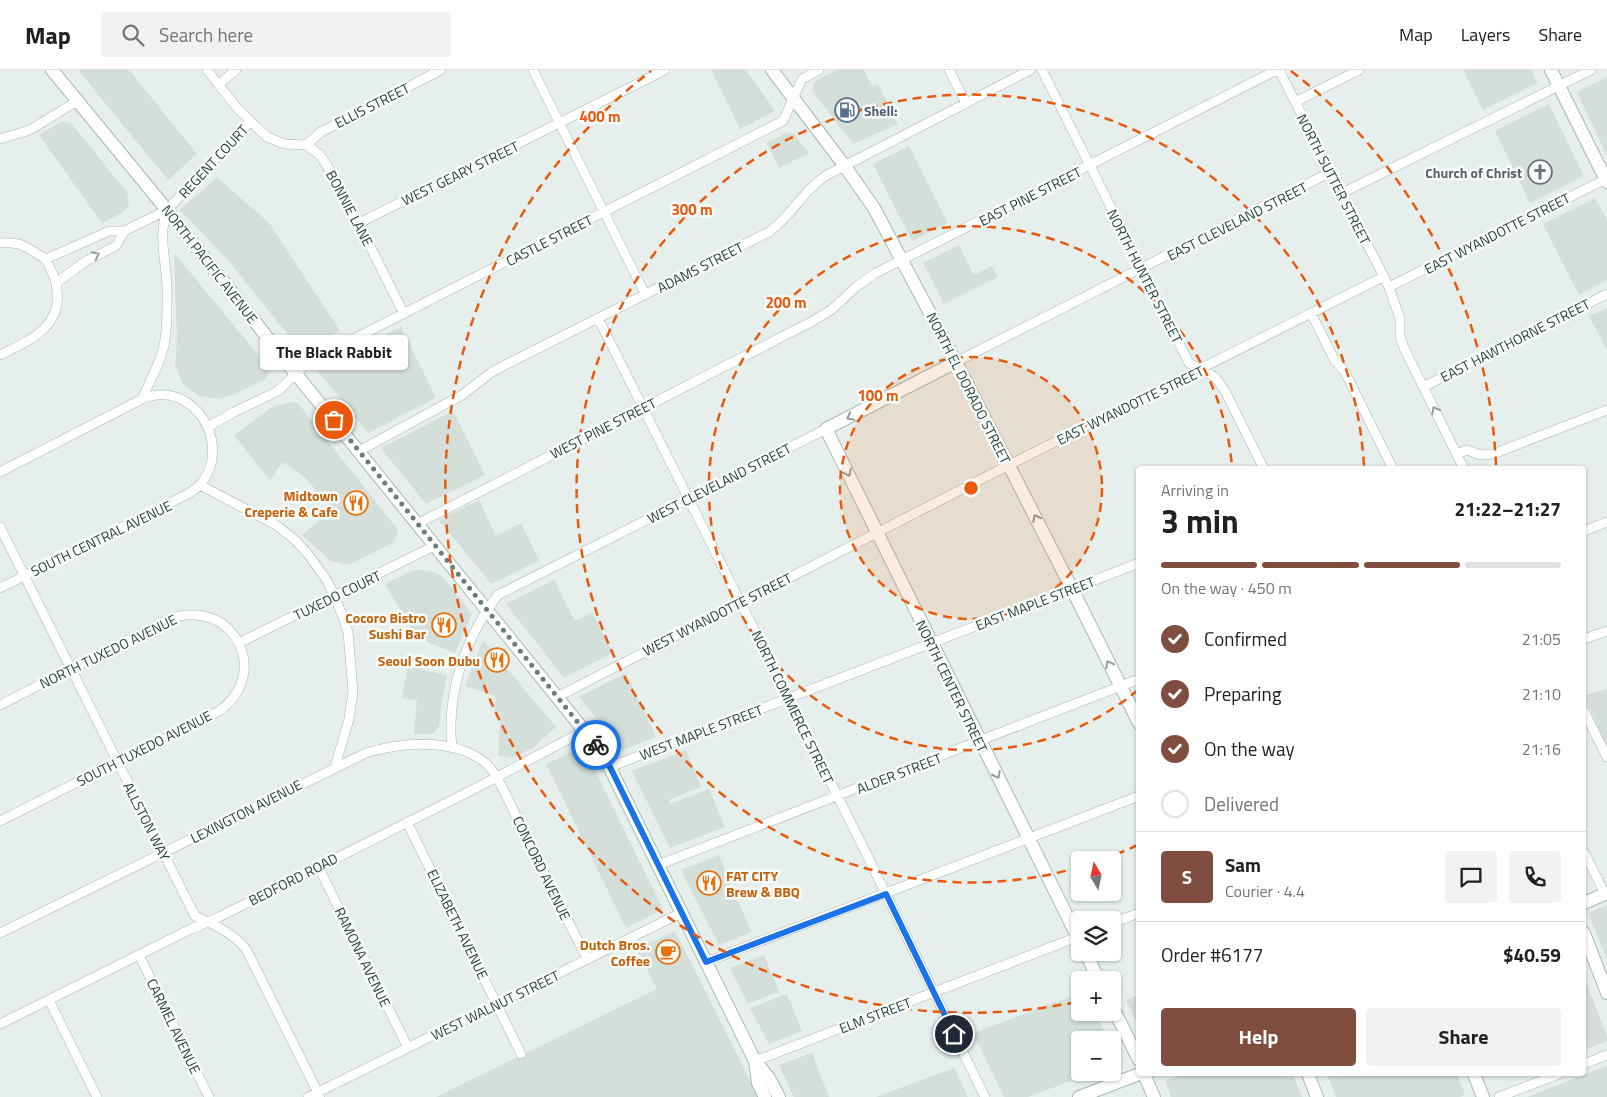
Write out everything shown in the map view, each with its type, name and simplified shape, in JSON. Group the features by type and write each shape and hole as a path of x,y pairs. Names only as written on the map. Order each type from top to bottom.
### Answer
{"street":[{"name":"NORTH PACIFIC AVENUE","path":"52,70 167,210 296,374 603,754 755,1061 769,1078 779,1097"},
{"path":"207,70 237,108 267,137 285,144 306,145"},
{"path":"218,84 236,70"},
{"name":"ELLIS STREET","path":"306,145 321,132 441,70"},
{"path":"532,70 645,294"},
{"name":"WEST GEARY STREET","path":"359,223 665,70"},
{"name":"NORTH EL DORADO STREET","path":"772,70 874,208 956,362 1136,717"},
{"name":"CASTLE STREET","path":"208,427 278,391 308,362 783,121 802,79 819,70"},
{"path":"949,70 966,103"},
{"name":"ADAMS STREET","path":"359,451 462,395 492,372 769,232 787,217 811,187 827,175 1030,70"},
{"name":"NORTH HUNTER STREET","path":"1042,70 1189,363 1217,379 1225,390 1263,466"},
{"name":"EAST PINE STREET","path":"790,333 832,310 856,287 874,274 1278,70"},
{"name":"NORTH SUTTER STREET","path":"1278,70 1389,287 1400,319 1400,336 1404,348 1463,466"},
{"path":"1295,102 1359,70"},
{"path":"1551,70 1606,180"},
{"path":"1342,193 1591,70"},
{"path":"0,139 30,130 77,101"},
{"name":"REGENT COURT","path":"46,259 109,231 124,231 167,210 230,146 251,121"},
{"name":"BONNIE LANE","path":"306,145 320,156 332,173 404,314"},
{"name":"EAST CLEVELAND STREET","path":"956,362 1331,172"},
{"name":"EAST WYANDOTTE STREET","path":"1389,287 1606,180"},
{"path":"142,399 162,355 167,311 163,221 167,210"},
{"name":"REGENT COURT","path":"56,283 86,260 116,246 124,231"},
{"path":"0,243 9,242 27,246 46,259 56,283 56,309 45,328 33,339 0,356"},
{"name":"EAST WYANDOTTE STREET","path":"877,533 1383,277"},
{"name":"EAST HAWTHORNE STREET","path":"1423,387 1607,294"},
{"path":"1311,314 1335,360 1345,372 1392,466"},
{"name":"NORTH COMMERCE STREET","path":"598,318 789,698 985,1097"},
{"name":"WEST PINE STREET","path":"417,524 790,333"},
{"name":"WEST CLEVELAND STREET","path":"452,748 449,726 461,663 472,636 487,609 498,595 956,362"},
{"path":"0,472 152,395 163,395 179,399 198,412 208,427 212,445 211,460 207,473 200,485 261,516 294,539 319,568 334,596 348,632 353,692 349,719 335,767"},
{"path":"1457,454 1467,450 1481,455 1493,454 1607,410"},
{"name":"NORTH CENTER STREET","path":"826,429 1071,922"},
{"name":"SOUTH CENTRAL AVENUE","path":"0,588 174,501 200,485"},
{"path":"1586,530 1607,522"},
{"name":"ALLSTON WAY","path":"0,527 195,916 235,937 246,949 319,1095"},
{"name":"WEST WYANDOTTE STREET","path":"557,697 877,533"},
{"name":"TUXEDO COURT","path":"239,643 434,546"},
{"name":"EAST MAPLE STREET","path":"931,642 1136,564"},
{"name":"NORTH TUXEDO AVENUE","path":"0,704 167,620 185,614 201,614 220,621 239,643"},
{"path":"1586,638 1607,631"},
{"name":"WEST MAPLE STREET","path":"610,767 931,642"},
{"name":"SOUTH TUXEDO AVENUE","path":"0,820 219,711 237,693 244,674 245,668 239,643"},
{"name":"ALDER STREET","path":"658,865 1136,680"},
{"path":"1586,715 1607,757"},
{"name":"BEDFORD ROAD","path":"0,1024 208,922 558,746 584,731"},
{"name":"LEXINGTON AVENUE","path":"0,933 366,753 391,746 425,744 452,748 478,757 487,764 496,777"},
{"name":"CONCORD AVENUE","path":"496,777 588,959"},
{"path":"706,962 1136,797"},
{"name":"ELIZABETH AVENUE","path":"407,822 521,1054"},
{"path":"1586,856 1606,894 1586,901"},
{"name":"RAMONA AVENUE","path":"318,866 408,1048"},
{"name":"WEST WALNUT STREET","path":"308,1097 319,1095 408,1048 681,913"},
{"path":"1121,920 1136,914"},
{"path":"1586,938 1607,993"},
{"name":"ELM STREET","path":"755,1061 1071,941"},
{"name":"CARMEL AVENUE","path":"139,955 208,1097"},
{"path":"49,1000 97,1097"},
{"path":"1120,1021 1136,1054"},
{"path":"1586,1063 1607,1056"},
{"name":"NORTH PACIFIC AVENUE","path":"755,1061 758,1083 765,1097"},
{"path":"1079,1097 1136,1075"},
{"path":"1145,1076 1154,1097"},
{"path":"1309,1076 1317,1097"},
{"path":"1475,1076 1483,1097"},
{"path":"1499,1097 1554,1076"}],"shaded area":[{"path":"78,70 129,70 197,154 168,180"},
{"path":"711,70 746,70 775,111 740,129"},
{"path":"836,70 864,70 872,86 878,84 898,124 853,144 812,91 815,81"},
{"path":"1463,70 1531,70 1538,83 1483,110"},
{"path":"1607,77 1607,156 1577,92"},
{"path":"1549,104 1584,176 1530,203 1495,131"},
{"path":"62,121 71,123 127,192 129,205 122,213 102,223 39,135"},
{"path":"786,133 794,134 809,153 779,168 767,143"},
{"path":"909,146 948,223 912,241 873,164"},
{"path":"217,177 270,224 340,331 300,350 228,260 180,210"},
{"path":"1595,198 1607,220 1607,280 1579,295 1543,224"},
{"path":"959,245 974,275 992,266 998,277 944,304 923,263"},
{"path":"174,253 269,368 266,379 233,395 219,399 199,396 183,384 175,366 177,339"},
{"path":"1607,308 1607,350 1589,316"},
{"path":"401,327 436,398 368,433 316,369"},
{"path":"290,402 298,403 398,530 394,542 348,565 331,561 302,535 332,510 306,478 282,462 270,481 234,435 272,407"},
{"path":"453,411 485,475 426,504 381,448"},
{"path":"479,500 496,536 521,523 539,560 491,584 439,520"},
{"path":"411,571 435,572 445,579 472,614 455,653 417,638 385,584"},
{"path":"554,580 575,621 592,612 613,653 564,678 506,604"},
{"path":"483,640 556,727 533,748 511,758 498,756 501,713 494,712 496,696 465,686"},
{"path":"408,666 447,675 439,726 433,734 414,734 417,700 402,698"},
{"path":"626,673 656,737 622,750 579,697"},
{"path":"1607,689 1607,748 1586,701 1586,695"},
{"path":"576,750 585,751 663,909 626,928 546,764"},
{"path":"686,750 701,787 669,800 670,804 709,789 725,827 670,848 632,771"},
{"path":"719,855 752,932 719,945 681,870"},
{"path":"1607,905 1607,959 1588,913"},
{"path":"675,931 758,1097 436,1097 657,989 637,949"},
{"path":"764,955 779,992 748,1004 730,968"},
{"path":"1586,981 1607,1037 1607,1041 1586,1049"},
{"path":"787,994 802,1031 769,1044 750,1008"},
{"path":"1071,996 1071,1021 1099,1021 1104,1031 1071,1031 1071,1081 1028,1097 1004,1097 973,1033"},
{"path":"1136,996 1136,1021 1126,1000"},
{"path":"812,1053 829,1097 794,1097 779,1065"},
{"path":"1607,1066 1607,1097 1527,1097 1581,1076 1586,1076 1586,1074"},
{"path":"954,1068 968,1097 876,1097"},
{"path":"1179,1076 1294,1076 1302,1097 1171,1097 1165,1081"},
{"path":"1328,1076 1458,1076 1465,1095 1459,1097 1336,1097"}],"way so far":[{"path":"334,420 596,745"}],"place":[{"name":"Shell:","path":"847,110"},
{"name":"Church of Christ","path":"1540,172"},
{"name":"The Black Rabbit","path":"334,420"},
{"name":"Midtown Creperie & Cafe","path":"356,503"},
{"name":"Cocoro Bistro Sushi Bar","path":"444,625"},
{"name":"Seoul Soon Dubu","path":"497,660"},
{"name":"FAT CITY Brew & BBQ","path":"709,883"},
{"name":"Dutch Bros. Coffee","path":"668,952"}],"route":[{"path":"596,745 610,767 706,962 886,894 954,1034"}]}
